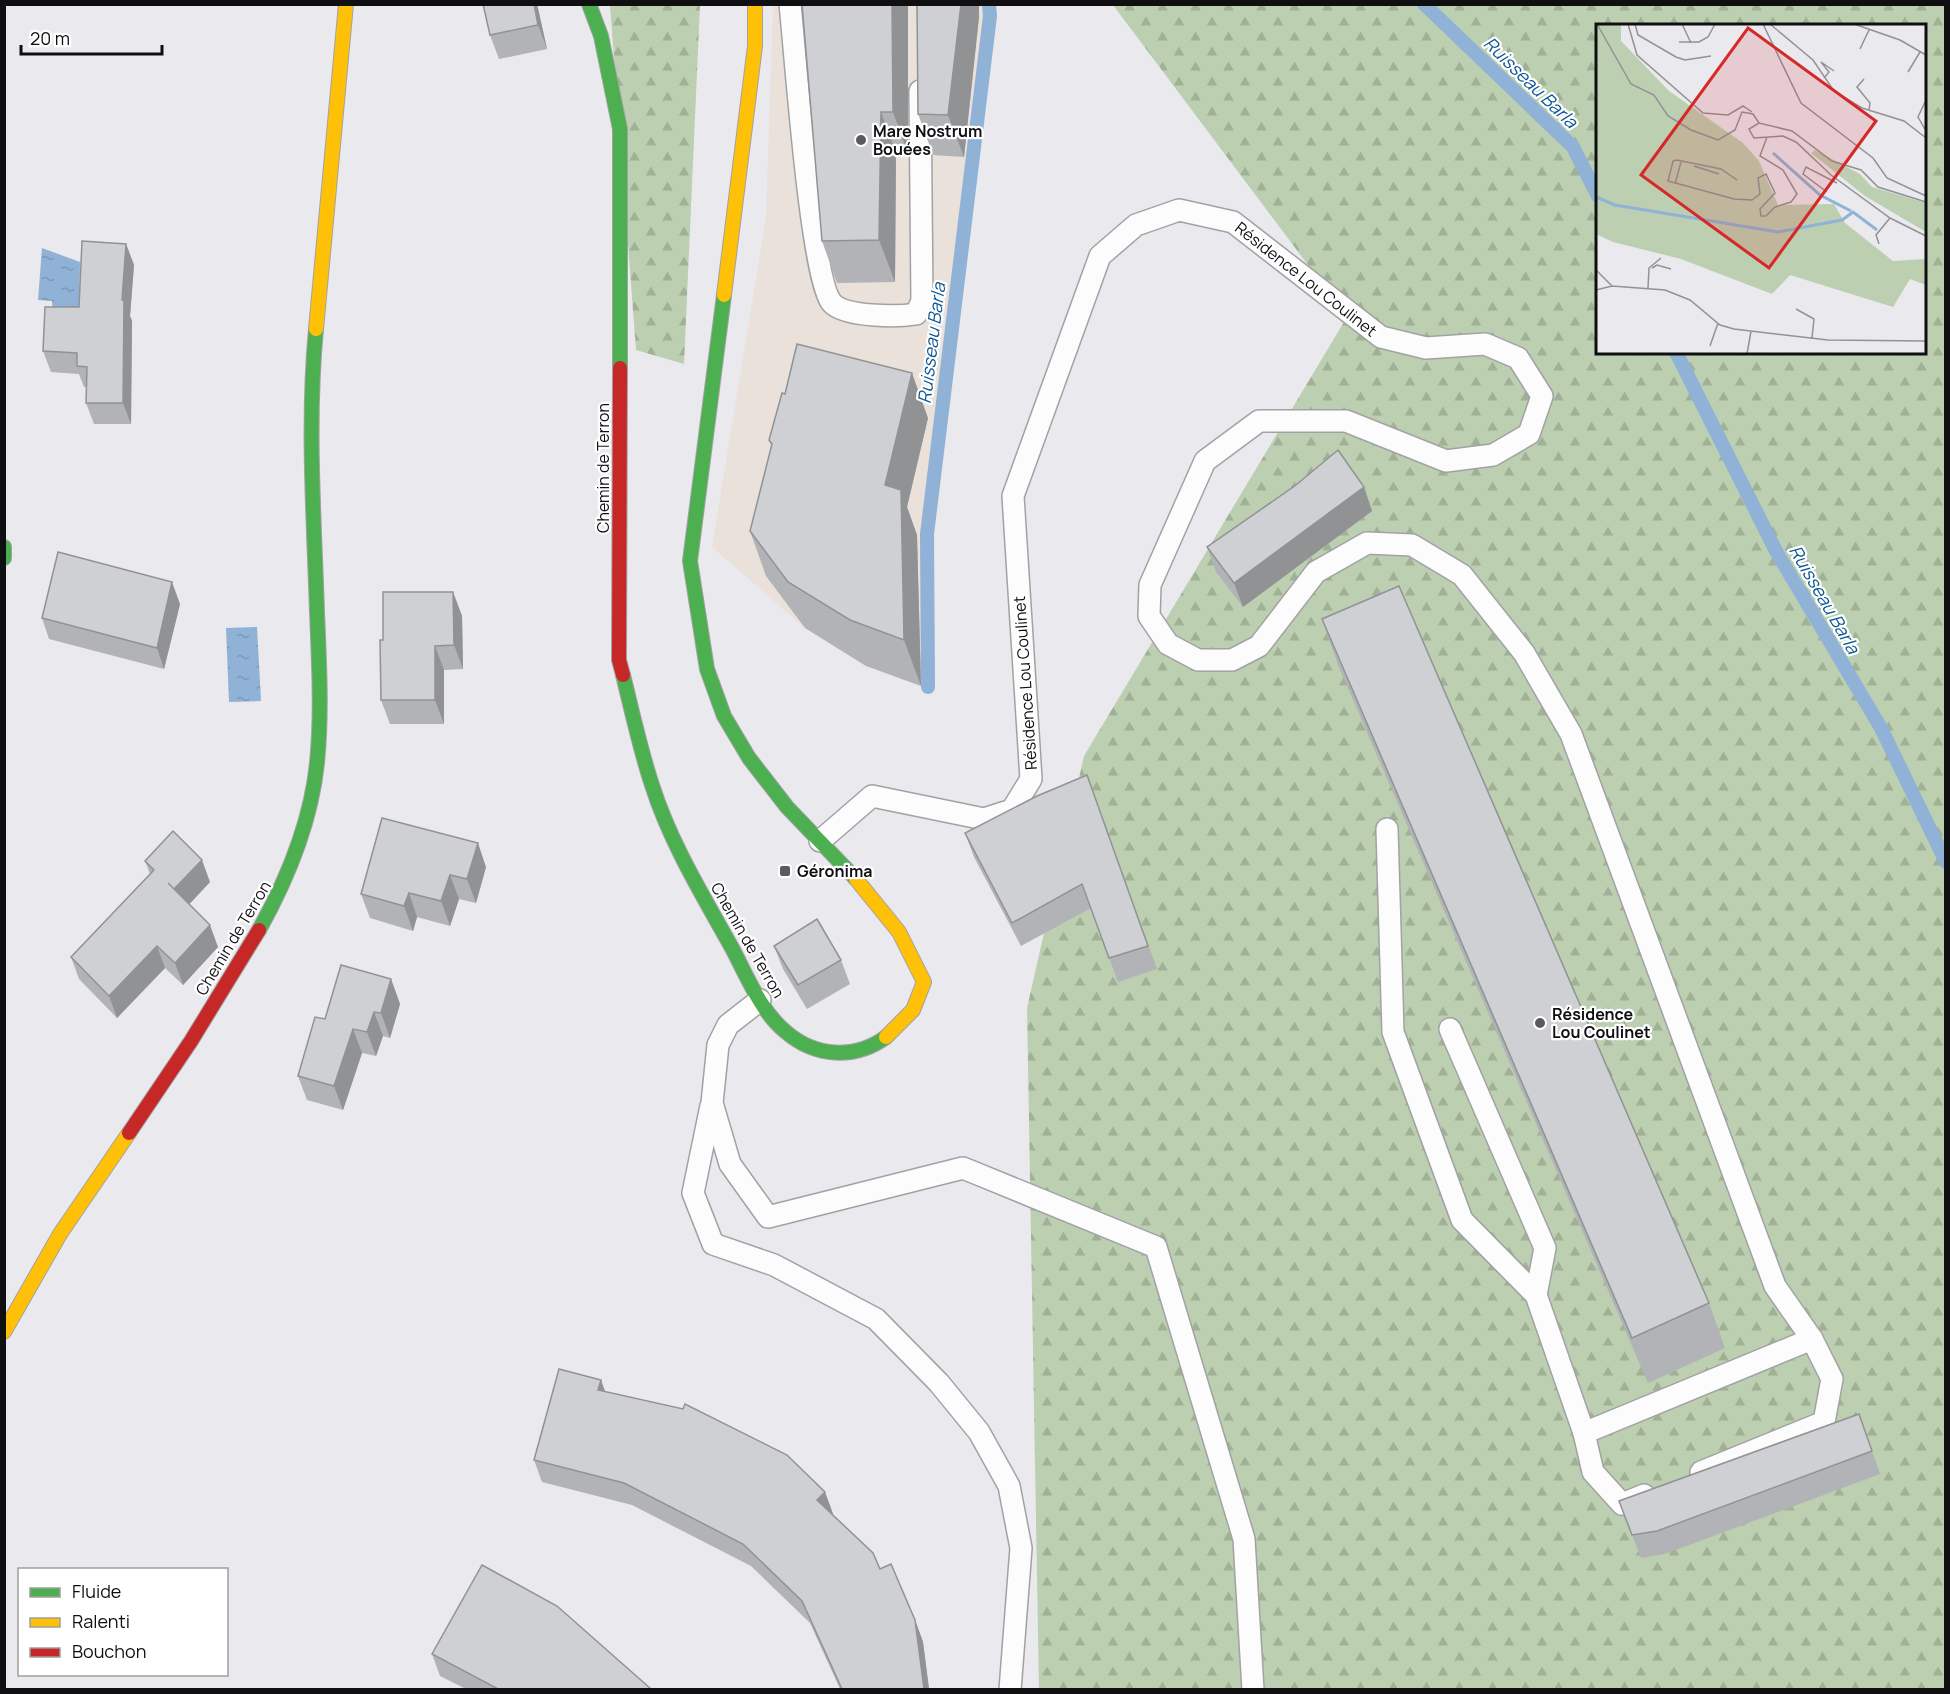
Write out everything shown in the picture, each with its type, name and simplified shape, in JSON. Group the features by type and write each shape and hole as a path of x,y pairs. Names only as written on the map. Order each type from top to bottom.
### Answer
{"street":[{"name":"Chemin de Terron","path":"4,1332 60,1234 191,1041 255,937 284,885 302,831 317,764 320,685 312,472 315,337 346,4"},
{"name":"Chemin de Terron","path":"589,4 602,36 620,129 619,660 652,786 686,864 760,1000 785,1032 815,1050 841,1053 871,1048 895,1030 913,1010 924,981 914,955 892,919 779,798 749,757 718,705 702,644 690,561 755,46 755,4"},
{"path":"4,547 4,558"}],"lane":[{"path":"790,4 815,246 824,290 832,303 843,311 900,317 916,314 922,301 920,76"},
{"name":"Résidence Lou Coulinet","path":"820,841 872,796 984,819 1012,810 1031,779 1013,496 1100,256 1136,225 1179,210 1233,222 1381,337 1426,348 1485,344 1518,358 1542,396 1529,434 1493,455 1446,461 1346,421 1259,421 1205,460 1150,585 1149,616 1168,644 1198,660 1232,660 1259,646 1316,572 1367,543 1412,545 1462,575 1524,653 1571,734 1775,1286 1812,1338 1832,1379 1824,1422 1686,1478"},
{"path":"1387,830 1394,1032 1462,1220 1536,1295 1584,1433 1593,1472 1622,1504 1665,1487"},
{"path":"760,1000 728,1025 718,1045 712,1103 693,1193 712,1244 774,1265 876,1319 939,1383 979,1432 1009,1486 1021,1548 1010,1689"},
{"path":"1450,1029 1545,1248 1536,1295"},
{"path":"712,1103 730,1164 768,1217 963,1168 1156,1247 1244,1539 1253,1689"},
{"path":"1584,1433 1812,1338"}],"shaded area":[{"path":"773,5 989,5 990,16 927,534 928,687 866,666 805,628 712,547 766,218"}],"green space":[{"path":"610,5 700,5 684,364 636,350"},
{"path":"1113,5 1945,5 1945,1689 1039,1690 1027,1008 1084,756 1347,317"}],"water":[{"path":"42,248 80,262 79,317 53,317 52,301 38,300"},
{"path":"257,627 261,701 229,702 226,628"}],"building":[{"path":"483,4 534,4 538,25 490,35"},
{"name":"Mare Nostrum Bouées","path":"802,4 892,4 893,112 881,112 879,240 822,241"},
{"path":"917,4 961,4 948,115 918,114"},
{"path":"82,241 126,244 122,300 124,300 123,403 86,403 87,367 77,366 77,353 43,351 45,307 79,307"},
{"path":"797,344 912,373 885,485 901,490 904,640 850,620 788,582 750,531 772,444 769,440 782,393 785,394"},
{"path":"1338,450 1364,487 1234,583 1207,547 1296,485"},
{"path":"58,552 172,582 157,648 42,618"},
{"name":"Résidence Lou Coulinet","path":"1399,586 1709,1303 1632,1338 1322,619"},
{"path":"383,592 453,592 454,645 435,646 435,700 381,700 380,640 383,640"},
{"path":"1087,775 1148,946 1109,958 1082,884 1012,923 965,833 1037,796"},
{"path":"382,818 478,843 467,879 450,875 441,901 409,893 404,906 361,894"},
{"path":"173,831 202,860 174,889 210,925 175,963 157,946 109,996 71,957 154,870 145,861"},
{"path":"817,919 841,960 798,985 774,946"},
{"path":"341,965 391,979 381,1013 374,1012 367,1032 353,1029 334,1086 298,1076 315,1017 325,1019"},
{"path":"559,1369 601,1380 598,1390 683,1409 685,1404 787,1455 825,1492 817,1500 873,1553 880,1569 891,1564 915,1620 924,1689 842,1689 802,1601 743,1544 624,1483 534,1460"},
{"path":"1859,1414 1872,1451 1657,1531 1632,1535 1619,1501"},
{"path":"482,1565 557,1606 651,1689 498,1689 432,1654"}],"waterway":[{"name":"Ruisseau Barla","path":"928,687 927,534 990,16 989,4"},
{"name":"Ruisseau Barla","path":"1424,4 1573,147 1596,192"},
{"name":"Ruisseau Barla","path":"1677,354 1776,551 1881,728 1946,862"}],"traffic: fast":[{"path":"589,4 601,36 620,129 620,368"},
{"path":"724,295 690,561 707,669 724,716 749,758 787,807 856,879"},
{"path":"259,930 297,849 309,807 317,763 320,688 312,435 316,329"},
{"path":"4,547 4,558"},
{"path":"623,675 640,744 659,806 668,827 755,993 769,1014 777,1024 797,1040 822,1051 848,1052 874,1044 886,1037"}],"traffic: slow":[{"path":"316,329 346,4"},
{"path":"724,295 755,46 755,4"},
{"path":"856,879 899,932 924,982 913,1010 886,1037"},
{"path":"4,1332 60,1234 129,1133"}],"traffic: jam":[{"path":"620,368 619,660 623,675"},
{"path":"129,1133 191,1041 259,930"}],"place":[{"name":"Mare Nostrum Bouées","path":"861,140"},
{"name":"Géronima","path":"785,871"},
{"name":"Résidence Lou Coulinet","path":"1540,1023"}]}
